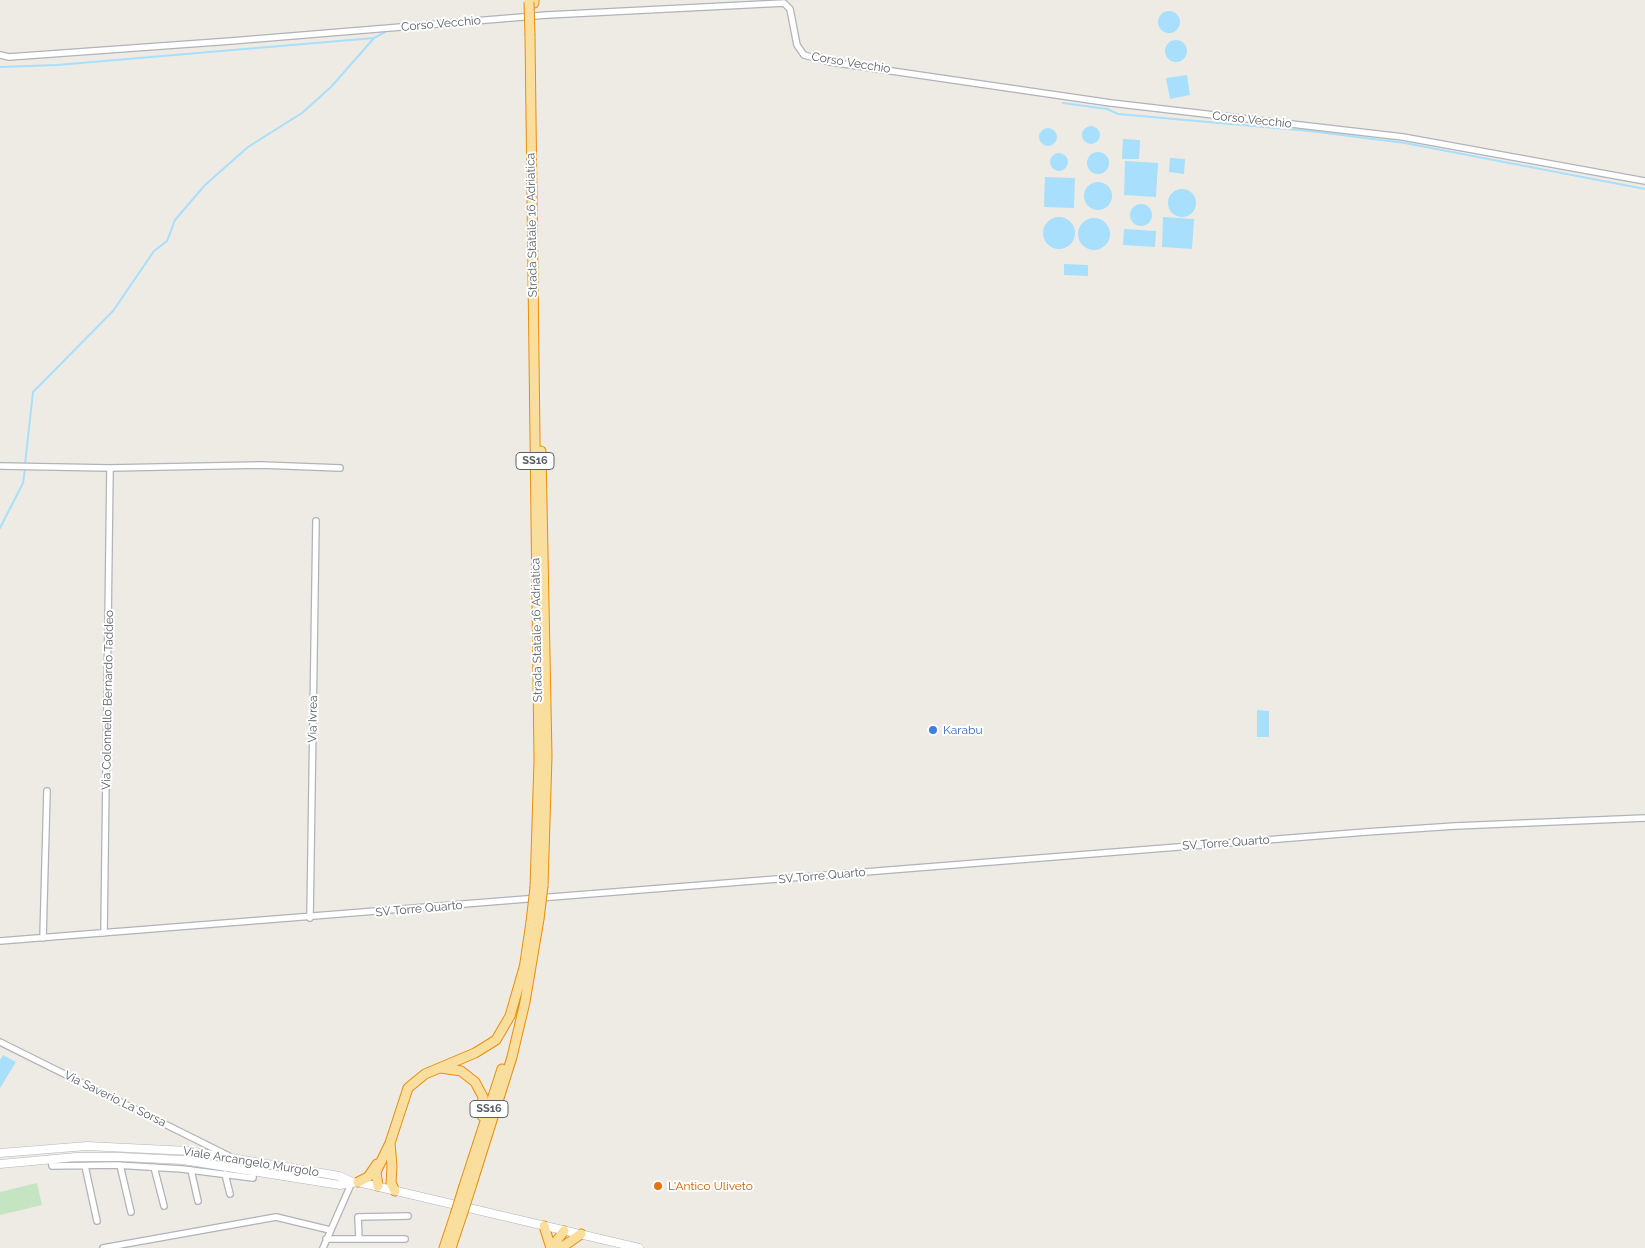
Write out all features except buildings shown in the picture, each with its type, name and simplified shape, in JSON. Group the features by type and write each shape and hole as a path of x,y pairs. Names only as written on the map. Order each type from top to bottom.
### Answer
{"highway":[{"name":"Strada Statale 16 Adriatica","path":"451,1248 516,1015 535,920 539,886 532,1"},
{"name":"Strada Statale 16 Adriatica","path":"516,1015 535,920"},
{"path":"378,1186 376,1172 390,1142 408,1088 425,1074 486,1047 511,1031 516,1015"},
{"path":"436,1068 461,1071 475,1082 483,1097 482,1116 468,1186"},
{"path":"390,1142 391,1183 395,1191"},
{"path":"355,1182 373,1172 390,1142"},
{"path":"378,1186 391,1172"},
{"name":"Strada Statale 16 Adriatica","path":"444,1248 459,1218"},
{"path":"455,1248 459,1218"},
{"path":"544,1226 551,1248"},
{"path":"551,1248 564,1231"},
{"path":"562,1246 564,1231"},
{"path":"562,1246 581,1234"}],"main road":[{"name":"Viale Arcangelo Murgolo","path":"0,1153 98,1146 189,1151 229,1156 339,1176 355,1182 639,1248"},
{"name":"Viale Arcangelo Murgolo","path":"0,1164 98,1156 173,1160 340,1185 355,1182"}],"street":[{"name":"Corso Vecchio","path":"0,55 8,57 230,41 547,15 784,3 790,9 797,45 804,56 830,62 1111,103 1402,138 1645,181"},
{"path":"0,466 110,468 261,465 340,468"},
{"name":"Via Colonnello Bernardo Taddeo","path":"104,932 110,468"},
{"name":"Via Ivrea","path":"310,918 316,521"},
{"path":"43,938 47,792"},
{"name":"SV Torre Quarto","path":"0,941 310,918 1375,832 1645,818"},
{"name":"Via Saverio La Sorsa","path":"0,1042 229,1156"},
{"path":"51,1159 52,1166 120,1165 154,1167 253,1178 253,1171"},
{"path":"120,1165 132,1212"},
{"path":"85,1166 97,1221"},
{"path":"154,1167 164,1206"},
{"path":"191,1170 198,1201"},
{"path":"225,1174 230,1194"},
{"path":"323,1248 330,1230 355,1182"},
{"path":"359,1239 358,1217 408,1216"},
{"path":"103,1248 276,1217 330,1230"},
{"path":"326,1239 405,1239"}],"green space":[{"path":"37,1183 42,1205 0,1215 0,1192"}],"water":[{"path":"1169,11 1177,14 1180,22 1177,30 1169,33 1161,30 1158,22 1161,14"},
{"path":"1176,40 1184,43 1187,51 1184,59 1176,62 1168,59 1165,51 1168,43"},
{"path":"1187,75 1190,95 1170,99 1166,78"},
{"path":"1091,126 1097,129 1100,135 1097,141 1091,144 1085,141 1082,135 1085,129"},
{"path":"1048,128 1054,131 1057,137 1054,143 1048,146 1042,143 1039,137 1042,131"},
{"path":"1123,139 1140,140 1139,159 1122,159"},
{"path":"1094,152 1102,152 1109,159 1109,167 1102,174 1094,174 1087,167 1087,159"},
{"path":"1059,153 1065,156 1068,162 1065,168 1059,171 1053,168 1050,162 1053,156"},
{"path":"1170,158 1185,159 1184,174 1169,172"},
{"path":"1125,161 1158,163 1156,197 1124,195"},
{"path":"1045,177 1075,178 1074,208 1044,207"},
{"path":"1098,182 1108,186 1112,196 1108,206 1098,210 1088,206 1084,196 1088,186"},
{"path":"1182,189 1192,193 1196,203 1192,213 1182,217 1172,213 1168,203 1172,193"},
{"path":"1141,204 1149,207 1152,215 1149,223 1141,226 1133,223 1130,215 1133,207"},
{"path":"1059,217 1070,222 1075,233 1070,244 1059,249 1048,244 1043,233 1048,222"},
{"path":"1163,217 1194,219 1192,249 1162,247"},
{"path":"1094,218 1105,223 1110,234 1105,245 1094,250 1083,245 1078,234 1083,223"},
{"path":"1124,229 1156,231 1155,247 1123,245"},
{"path":"1064,264 1088,265 1088,276 1064,275"},
{"path":"1257,710 1269,711 1269,737 1257,737"},
{"path":"3,1055 16,1062 0,1088 0,1060"}],"waterway":[{"path":"0,67 57,65 374,38 385,32"},
{"path":"25,464 33,392 113,311 154,251 167,241 175,220 205,185 248,147 302,113 331,87 374,38"},
{"path":"1063,103 1107,109 1118,114 1310,131 1405,143 1645,189"},
{"path":"0,528 23,483 25,469"}],"place":[{"name":"Karabu","path":"933,730"},
{"name":"L'Antico Uliveto","path":"658,1186"}]}
